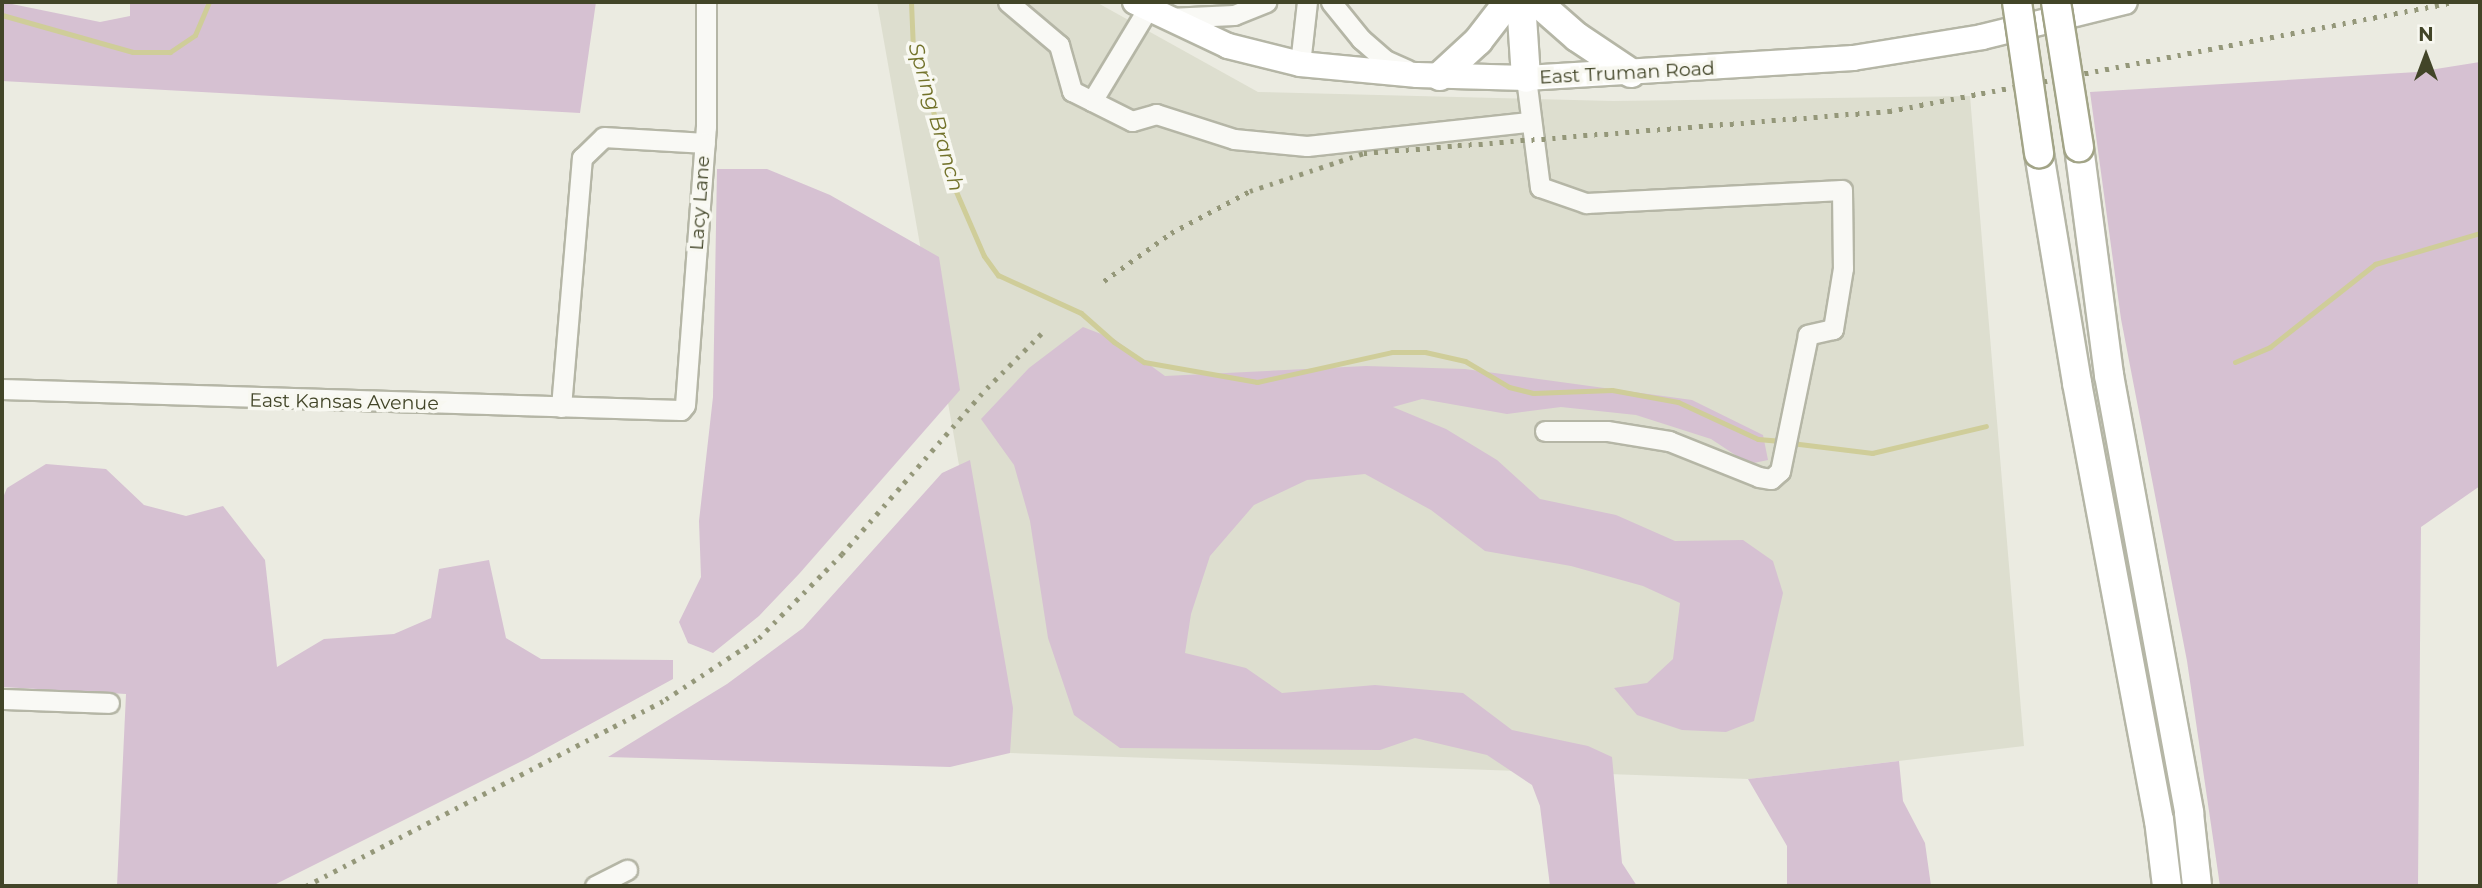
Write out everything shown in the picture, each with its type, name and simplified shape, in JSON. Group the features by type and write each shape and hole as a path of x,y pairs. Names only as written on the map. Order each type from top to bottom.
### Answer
{"highway":[{"path":"1429,76 1478,41 1508,2"},
{"path":"1521,2 1526,78"},
{"path":"1537,2 1577,37 1630,73"},
{"path":"2017,2 2077,383 2159,820 2167,886"},
{"path":"2056,2 2079,147 2109,375 2189,813 2197,886"}],"main road":[{"name":"East Truman Road","path":"1148,10 1228,47 1300,64 1429,76 1526,78 1853,58 1982,37 2125,2"}],"street":[{"name":"Lacy Lane","path":"685,405 705,143 706,2"},
{"path":"1008,2 1059,45 1072,91 1132,121 1156,114 1234,139 1307,146 1529,122"},
{"path":"1093,102 1148,10 1234,15 1266,2"},
{"path":"1300,64 1307,2"},
{"path":"1331,2 1361,39 1385,60 1429,76"},
{"path":"1526,78 1529,122 1539,187 1586,203 1842,190 1843,268 1833,329 1808,335 1780,471 1771,479 1750,475 1669,441 1607,431 1545,431"},
{"path":"561,407 582,158 604,137 705,143"},
{"name":"East Kansas Avenue","path":"2,389 681,410 685,405"},
{"path":"2,699 109,704"},
{"path":"595,886 627,870"}],"shaded area":[{"path":"2,2 100,22 130,16 130,2 596,2 580,113 2,81"},
{"path":"877,2 1096,2 1258,92 1613,101 1970,96 2024,746 1748,779 1010,753"},
{"path":"2480,62 2480,486 2421,527 2418,886 2220,886 2187,661 2121,319 2090,92 2417,72"},
{"path":"717,169 767,169 830,195 939,257 960,390 799,574 759,616 713,653 688,643 679,622 701,577 699,521 713,397"},
{"path":"1083,327 1114,339 1165,376 1366,366 1465,369 1692,400 1763,435 1768,460 1749,464 1711,439 1636,415 1561,407 1507,414 1422,399 1393,407 1446,429 1497,460 1540,499 1616,515 1675,541 1743,540 1773,561 1783,593 1754,721 1726,732 1682,730 1637,715 1614,688 1647,683 1673,659 1680,603 1643,586 1571,566 1485,551 1431,510 1365,474 1307,480 1254,505 1210,556 1191,614 1185,653 1246,668 1282,693 1375,685 1463,693 1512,730 1588,746 1612,757 1622,863 1637,886 1550,886 1540,806 1532,785 1487,755 1415,738 1380,750 1120,748 1074,715 1048,638 1030,521 1014,465 981,419 1029,368"},
{"path":"970,460 1013,708 1010,753 950,767 608,757 727,684 803,628 942,473"},
{"path":"46,464 106,469 144,505 186,516 223,506 265,560 277,667 324,639 394,634 431,618 439,569 489,560 506,638 541,659 673,660 673,679 528,758 272,886 117,886 126,694 2,687 2,500 7,488"},
{"path":"1899,761 1903,801 1925,843 1931,886 1787,886 1787,846 1748,779"}],"waterway":[{"name":"Spring Branch","path":"2,15 133,52 170,52 195,35 209,2"},
{"name":"Spring Branch","path":"911,2 913,50 945,148 948,173 984,256 998,275 1081,313 1114,342 1144,362 1257,382 1392,352 1425,352 1465,361 1509,387 1533,393 1612,390 1678,402 1758,439 1781,441"},
{"name":"Spring Branch","path":"2235,362 2270,347 2375,264 2480,233"},
{"name":"Spring Branch","path":"1791,443 1872,453 1986,426"}],"railway":[{"path":"1104,281 1171,233 1250,191 1364,153 1889,111 2455,2"},
{"path":"306,886 666,699 759,638 842,554 987,388 1045,330"}]}
